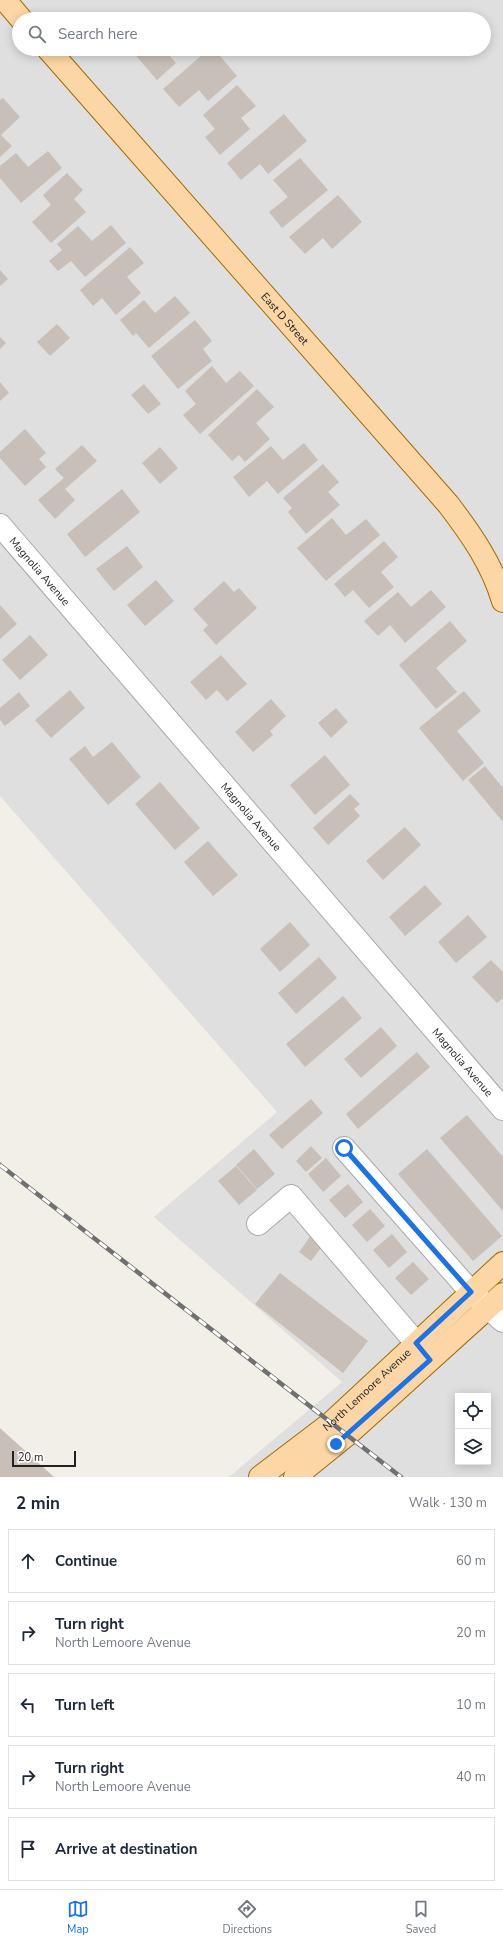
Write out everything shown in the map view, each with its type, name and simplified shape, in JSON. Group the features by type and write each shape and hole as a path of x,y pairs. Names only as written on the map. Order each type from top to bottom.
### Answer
{"main road":[{"path":"5,0 15,12"},
{"name":"East D Street","path":"54,56 448,504 468,531 487,562 503,601"},
{"name":"North Lemoore Avenue","path":"260,1477 332,1423 503,1263"},
{"name":"North Lemoore Avenue","path":"295,1477 347,1435 430,1360 495,1314 503,1294"}],"street":[{"name":"Magnolia Avenue","path":"0,525 503,1109"},
{"path":"344,1148 471,1292 495,1314"},
{"path":"258,1224 291,1196 430,1360"}],"shaded area":[{"path":"0,0 503,0 503,1477 229,1477 342,1382 154,1217 277,1112 0,796"}],"building":[{"path":"136,56 170,56 176,63 157,80"},
{"path":"201,56 220,56 237,76 208,101 199,90 179,107 163,89"},
{"path":"237,85 256,106 241,118 250,129 220,155 205,137 215,129 203,115"},
{"path":"3,98 20,117 1,135 12,146 0,157 0,100"},
{"path":"284,114 307,141 268,174 260,164 241,180 227,163"},
{"path":"48,151 62,168 21,203 0,178 0,166 16,153 28,167"},
{"path":"300,158 328,190 282,228 269,212 288,197 273,180"},
{"path":"67,173 83,190 74,199 86,212 51,243 32,222 51,205 43,195"},
{"path":"338,195 362,222 332,249 323,238 305,254 289,237"},
{"path":"111,225 126,243 85,277 71,261 58,271 49,261 62,250 57,244 78,226 92,241"},
{"path":"130,247 144,263 127,277 141,293 116,315 102,298 93,306 80,290"},
{"path":"0,270 8,279 0,286"},
{"path":"175,296 190,313 149,348 136,333 133,336 120,320 144,300 155,313"},
{"path":"195,320 212,341 203,349 212,361 178,389 151,356"},
{"path":"57,324 70,338 50,356 37,342"},
{"path":"0,337 6,343 0,349"},
{"path":"212,366 226,383 240,371 254,386 200,434 183,415 196,404 185,391"},
{"path":"0,382 9,393 0,401"},
{"path":"144,384 161,404 148,414 131,395"},
{"path":"257,389 274,407 256,423 270,439 245,462 239,455 232,461 208,435"},
{"path":"25,429 46,453 39,459 46,467 25,486 0,458 0,452"},
{"path":"304,443 318,460 278,494 267,481 249,497 233,477 271,446 283,460"},
{"path":"82,445 97,461 65,489 75,500 55,519 38,500 64,478 55,469"},
{"path":"160,447 178,468 160,484 142,463"},
{"path":"323,464 339,482 328,492 340,505 306,534 288,512 292,508 283,498"},
{"path":"122,489 140,512 85,557 67,534"},
{"path":"332,518 346,535 366,519 380,535 326,581 297,548"},
{"path":"384,541 398,557 381,572 394,587 369,608 353,590 345,597 334,584"},
{"path":"127,546 143,567 114,591 96,569"},
{"path":"156,580 174,601 145,626 127,605"},
{"path":"224,581 234,592 239,588 257,608 216,645 203,630 208,625 193,609"},
{"path":"431,590 446,607 405,643 390,625 378,636 364,621 398,592 411,607"},
{"path":"0,605 17,624 0,639"},
{"path":"450,621 467,641 436,668 457,692 436,709 399,665"},
{"path":"30,635 48,655 20,680 2,660"},
{"path":"221,655 247,684 227,701 217,690 206,700 190,682"},
{"path":"70,690 85,708 51,738 35,720"},
{"path":"464,691 481,711 457,731 484,763 463,781 419,728"},
{"path":"19,692 30,706 5,726 0,720 0,708"},
{"path":"271,699 286,716 270,731 273,735 253,752 235,732"},
{"path":"336,708 348,722 331,738 318,723"},
{"path":"112,742 141,777 108,805 69,759 85,746 93,757"},
{"path":"325,755 350,785 315,815 290,785"},
{"path":"485,766 503,788 503,822 468,780"},
{"path":"160,782 200,828 175,850 135,804"},
{"path":"350,794 360,804 354,809 360,816 328,845 313,828"},
{"path":"405,827 421,845 383,880 366,861"},
{"path":"208,841 238,875 213,896 184,862"},
{"path":"425,885 442,904 405,936 389,917"},
{"path":"468,915 487,937 456,963 438,942"},
{"path":"290,922 310,945 280,972 260,949"},
{"path":"319,957 337,978 296,1014 278,993"},
{"path":"491,960 503,972 503,998 497,1003 472,977"},
{"path":"343,996 362,1018 305,1067 286,1044"},
{"path":"381,1027 397,1046 361,1078 344,1059"},
{"path":"417,1052 430,1067 358,1129 346,1114"},
{"path":"311,1099 323,1113 282,1149 269,1135"},
{"path":"467,1115 503,1157 503,1211 440,1138"},
{"path":"311,1146 322,1158 306,1172 296,1161"},
{"path":"254,1149 275,1174 257,1189 236,1165"},
{"path":"427,1149 502,1236 473,1261 398,1174"},
{"path":"326,1158 341,1176 323,1192 308,1174"},
{"path":"236,1166 257,1190 239,1205 218,1181"},
{"path":"348,1184 363,1202 345,1218 329,1200"},
{"path":"370,1209 385,1226 367,1242 352,1225"},
{"path":"312,1234 324,1244 311,1261 299,1252"},
{"path":"392,1234 407,1252 389,1268 373,1250"},
{"path":"413,1262 429,1279 411,1295 395,1278"},
{"path":"280,1273 368,1341 343,1373 255,1304"},
{"path":"0,1428 54,1477 0,1477"}],"railway":[{"path":"0,1165 401,1477"}],"route":[{"path":"336,1444 430,1360 416,1343 471,1292 344,1148"}]}
